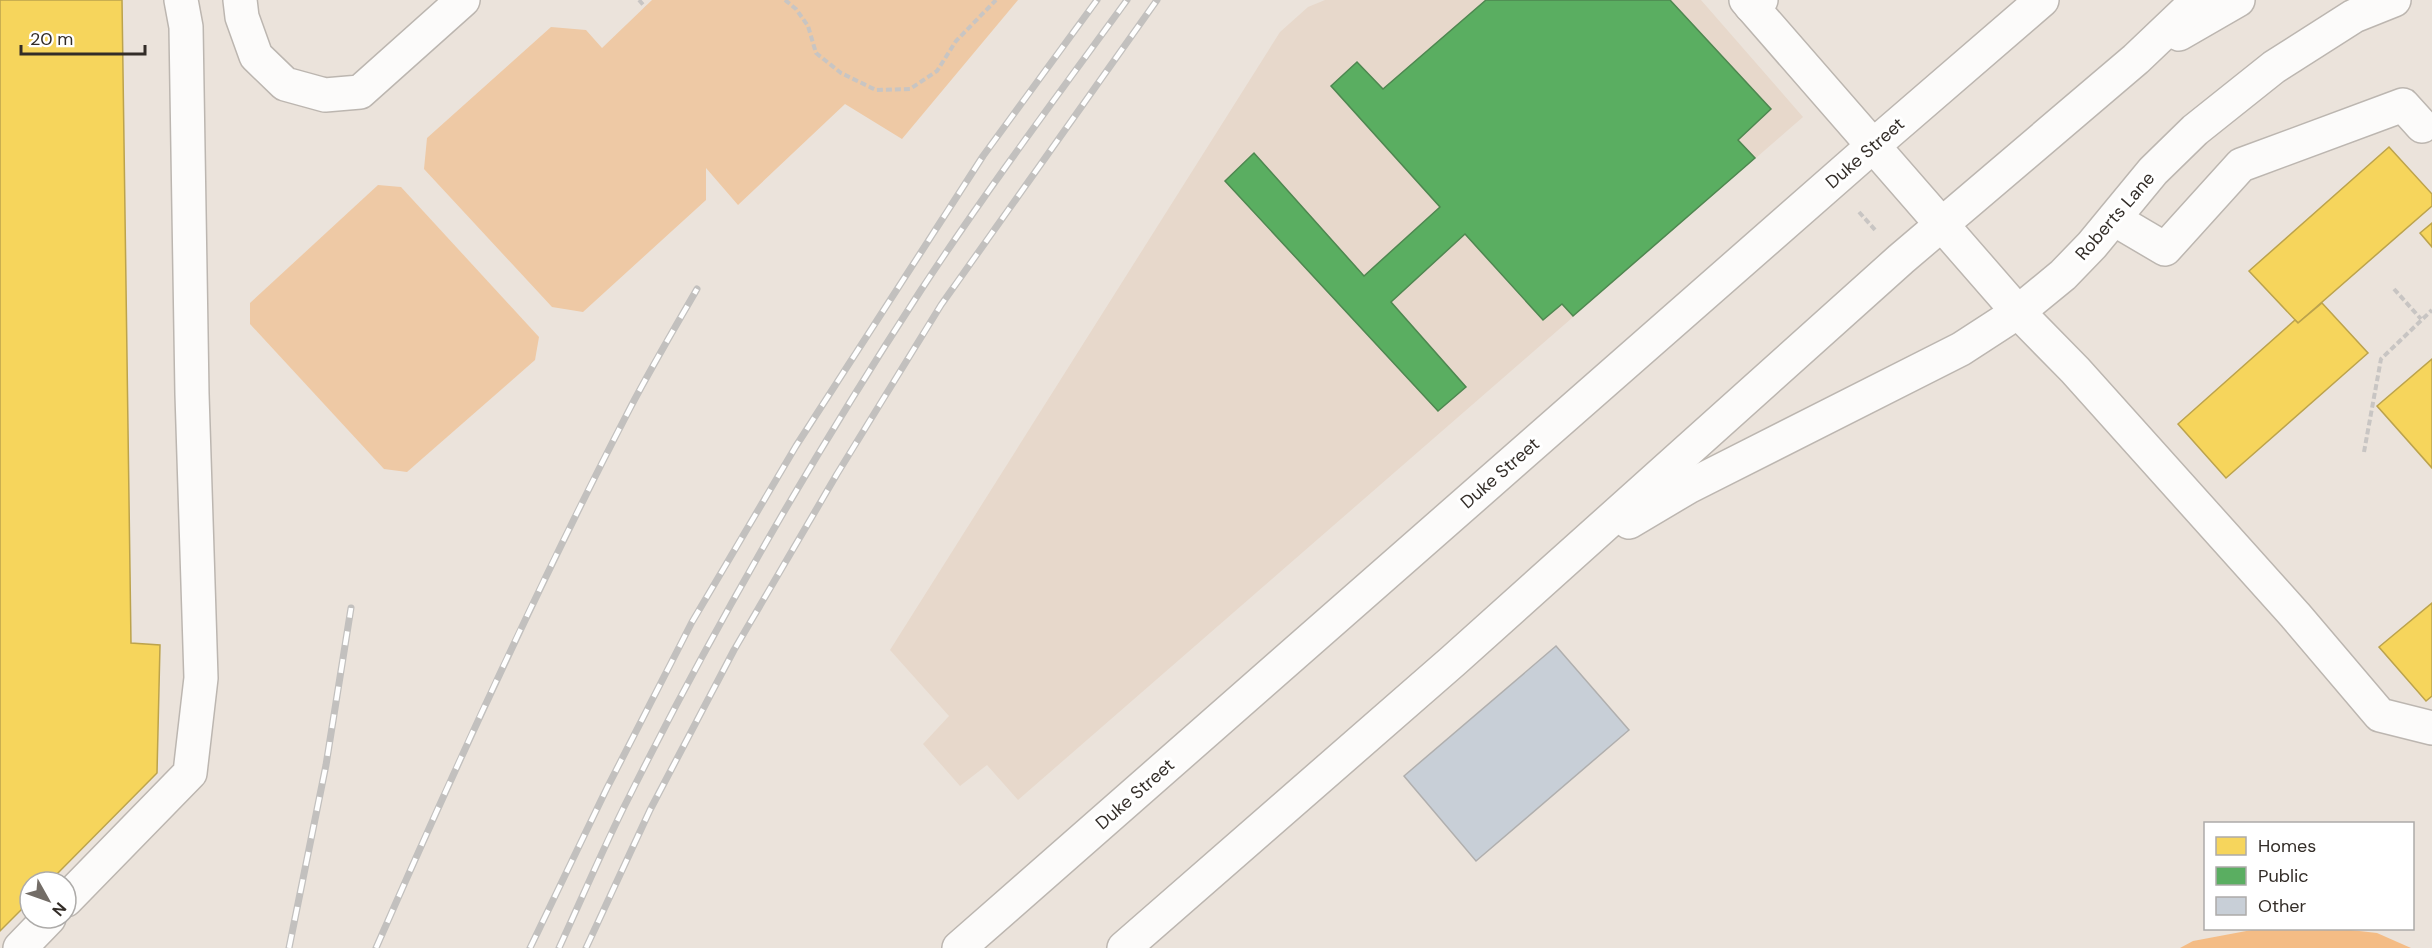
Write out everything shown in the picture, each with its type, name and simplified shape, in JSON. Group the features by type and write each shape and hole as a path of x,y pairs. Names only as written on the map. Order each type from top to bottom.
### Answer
{"main road":[{"path":"78,888 190,773 201,678 192,394 186,27 181,0"},
{"path":"240,0 242,17 256,56 285,84 325,95 360,92 463,0"},
{"name":"Duke Street","path":"959,948 2042,0"},
{"path":"1124,948 1436,677 1942,224 2136,59 2198,0"},
{"path":"2136,59 2238,0"},
{"name":"Roberts Lane","path":"1566,560 1688,488 1961,349 2018,312 2063,275 2114,219 2153,171 2195,130 2274,67 2354,16 2394,0"},
{"path":"1752,2 1845,115 1874,145 2018,312 2075,370 2162,466 2295,615 2380,716 2432,728"},
{"path":"2114,219 2165,249 2241,165 2403,105 2422,126"},
{"path":"20,948 37,930"}],"path":[{"path":"639,0 645,6"},
{"path":"785,0 796,9 808,26 816,52 841,74 876,90 910,89 937,71 956,41 996,0"},
{"path":"1858,212 1876,231"},
{"path":"2394,289 2421,319"},
{"path":"2364,452 2380,359 2432,310"}],"shaded area":[{"path":"652,0 1018,0 902,139 845,104 738,205 706,168 706,200 583,312 552,307 424,169 427,138 551,27 586,30 602,48"},
{"path":"1325,0 1701,0 1803,117 1018,800 987,765 960,786 923,744 949,716 890,650 1280,32 1308,7"},
{"path":"378,185 401,187 539,337 535,360 407,472 384,469 250,324 250,303"},
{"path":"2252,930 2351,930 2377,933 2411,948 2180,948 2193,941"}],"building: Homes":[{"path":"0,0 122,0 131,643 160,645 157,773 61,870 18,870 18,913 0,931"},
{"path":"2389,147 2432,194 2432,206 2298,323 2249,271"},
{"path":"2432,223 2432,247 2420,233"},
{"path":"2322,303 2368,353 2226,478 2178,424 2295,320 2298,323"},
{"path":"2432,359 2432,468 2377,406"},
{"path":"2432,603 2432,696 2426,701 2379,647"}],"building: Public":[{"path":"1486,0 1670,0 1771,109 1738,140 1755,158 1573,316 1562,304 1543,320 1465,234 1391,302 1466,387 1438,411 1225,181 1254,153 1364,276 1440,207 1331,86 1357,62 1383,89"}],"building: Other":[{"path":"1556,646 1629,730 1476,861 1404,776"}],"railway":[{"path":"530,948 607,788 692,622 796,446 983,156 1097,0"},
{"path":"559,948 611,834 662,732 696,667 805,476 946,253 1127,0"},
{"path":"586,948 650,810 734,650 837,474 941,305 1157,0"},
{"path":"376,948 466,746 560,547 634,400 697,289"},
{"path":"289,948 326,765 351,608"}]}
